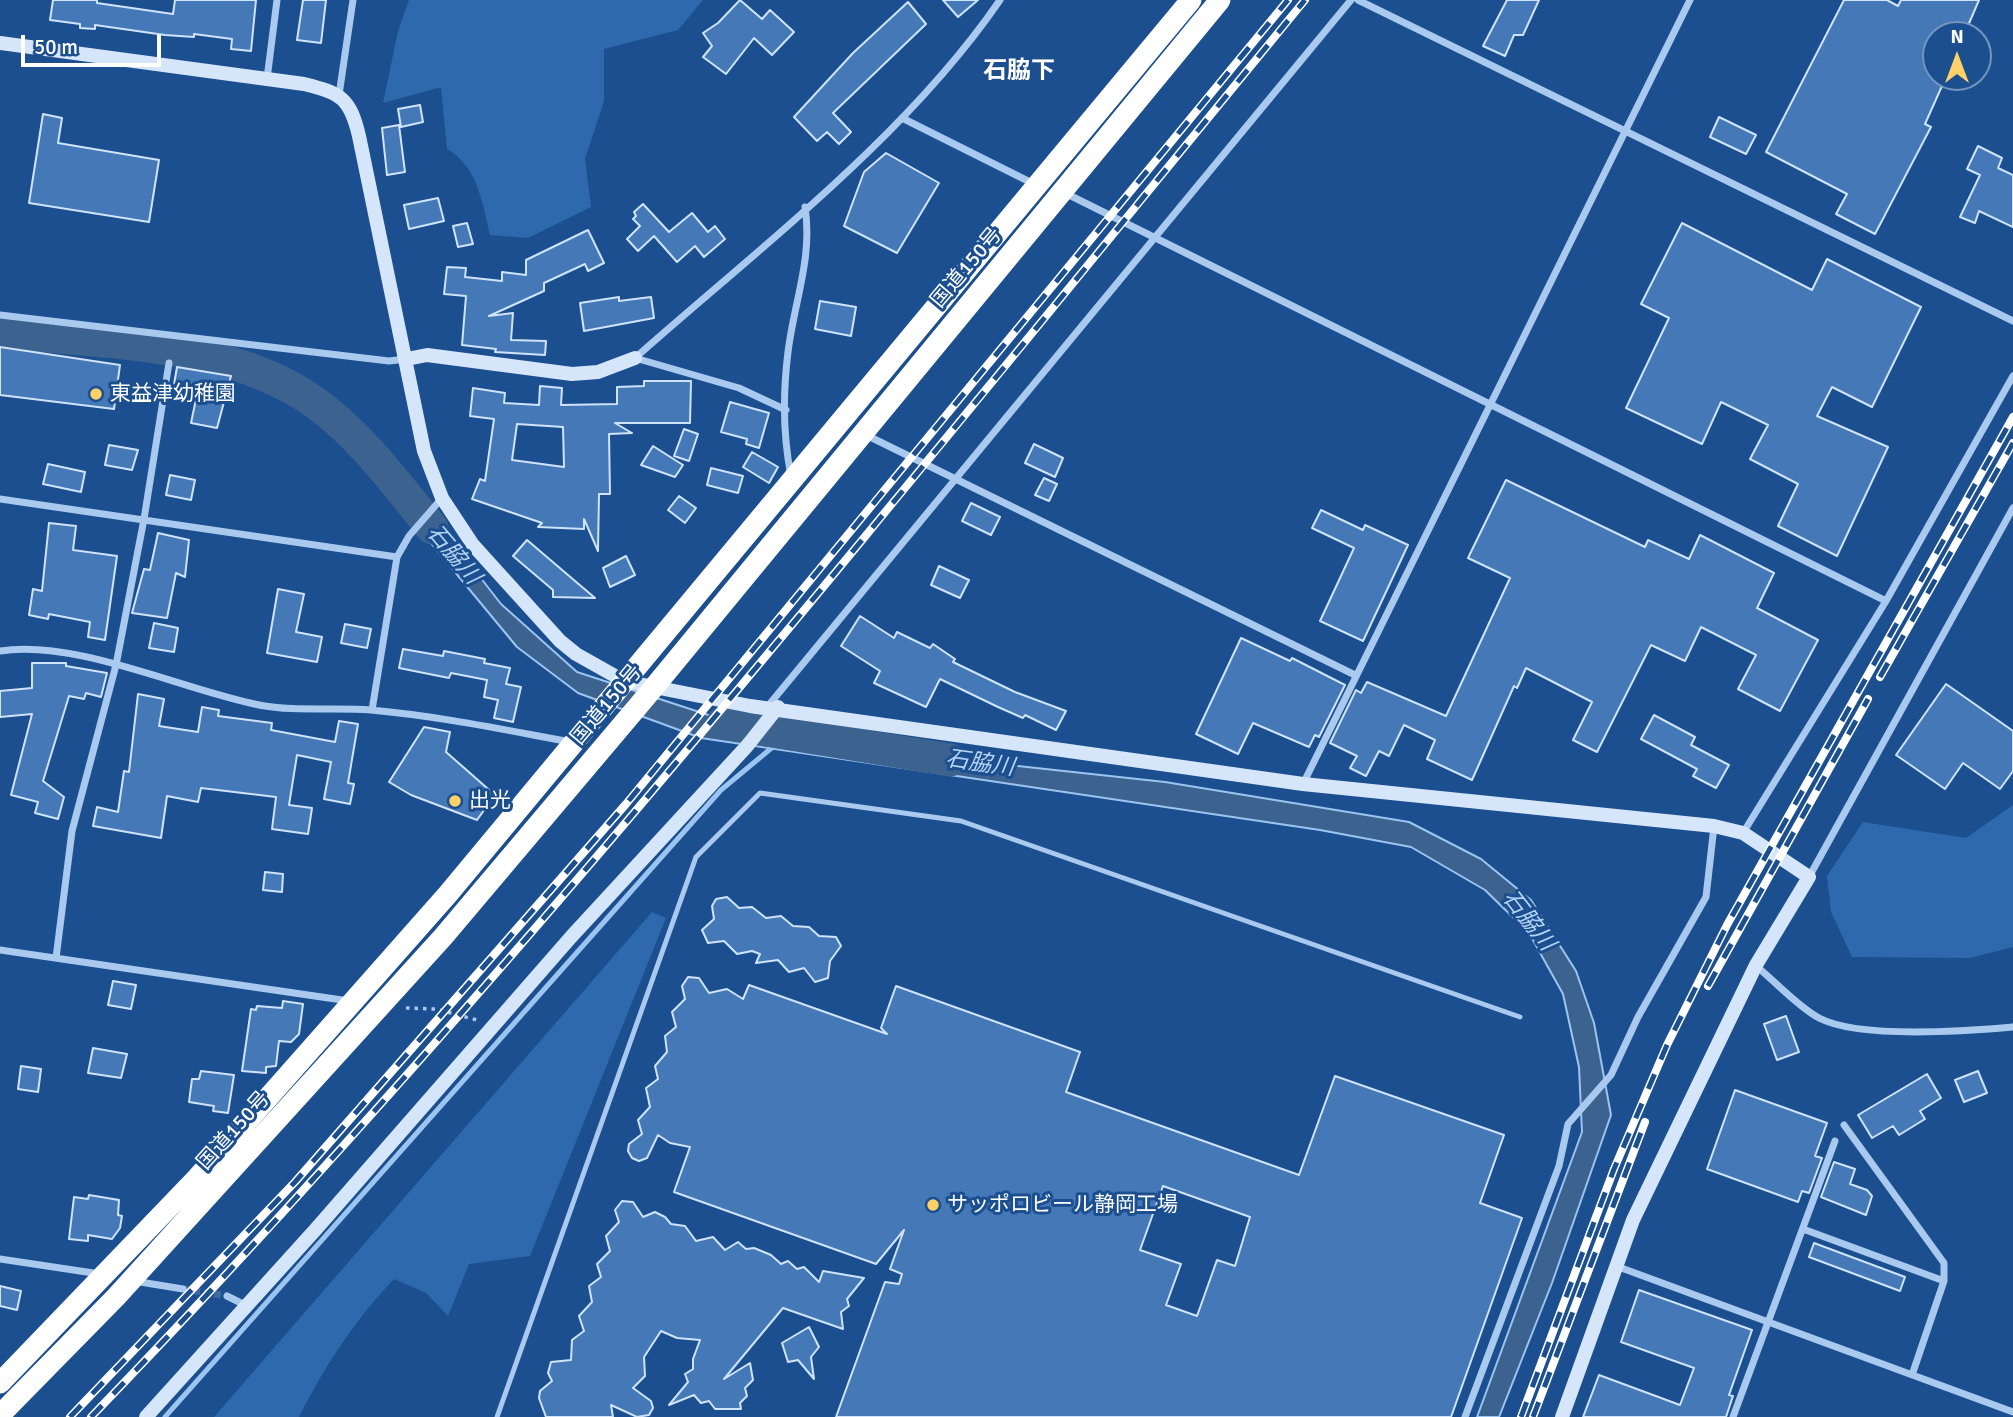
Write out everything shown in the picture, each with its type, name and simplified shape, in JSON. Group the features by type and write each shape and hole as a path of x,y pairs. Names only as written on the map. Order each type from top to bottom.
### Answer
{"highway":[{"name":"国道150号","path":"0,1383 197,1178 448,894 1191,0"},
{"name":"国道150号","path":"0,1415 130,1281 443,937 652,690 1220,0"}],"street":[{"path":"267,79 277,0"},
{"path":"339,95 353,0"},
{"path":"0,315 389,361 427,355 572,374 598,372 635,358 902,118 925,96 978,32 1000,0"},
{"path":"146,1417 571,937 747,746 773,707 954,480 1351,0"},
{"path":"1358,0 2013,321"},
{"path":"1303,784 1690,0"},
{"path":"0,43 267,79 324,89 339,95 354,115 407,359 424,451 443,498 473,545 538,620 576,654 623,682 652,690 1303,784 1714,826 1743,833 1809,877"},
{"path":"902,118 1038,187"},
{"path":"1063,191 1886,601"},
{"path":"792,480 786,449 788,351 807,257 809,233 805,207"},
{"path":"635,358 739,388 786,410"},
{"path":"56,958 72,831 116,665 144,519 169,363"},
{"path":"1743,833 1886,601 2013,376"},
{"path":"863,433 1355,675"},
{"path":"372,710 397,557 409,536 443,498"},
{"path":"0,499 397,557"},
{"path":"1562,1417 1633,1220 1756,965 1809,877 2013,508"},
{"path":"0,651 42,650 116,665 261,706 372,710 477,724 572,742"},
{"path":"1465,1417 1559,1166 1568,1124 1611,1074 1638,1017 1706,897 1714,826"},
{"path":"0,950 353,1002"},
{"path":"1756,965 1819,1018 1844,1025 1943,1033 2013,1027"},
{"path":"1844,1125 1944,1263 1944,1281 1912,1375"},
{"path":"1733,1417 1835,1141"},
{"path":"1803,1230 1944,1281"},
{"path":"0,1259 103,1275"},
{"path":"1616,1266 2013,1412"},
{"path":"130,1281 183,1289"},
{"path":"227,1296 247,1306"}],"lane":[{"path":"497,1417 696,857 760,793 961,821 1520,1017"}],"path":[{"path":"435,1009 475,1018"}],"shaded area":[{"path":"409,0 703,0 678,30 604,49 604,101 585,159 591,207 528,238 490,235 472,175 466,165 447,149 441,87 383,103 398,31"},
{"path":"2013,805 2013,947 1970,958 1852,957 1831,912 1827,876 1863,822 1966,838"},
{"path":"652,912 666,918 530,1256 469,1264 448,1316 426,1293 394,1279 341,1345 299,1417 214,1417"}],"water":[{"path":"406,487 413,491 501,604 577,672 788,741 1165,782 1409,822 1481,859 1531,900 1576,971 1594,1023 1611,1115 1552,1283 1499,1417 1477,1417 1582,1132 1579,1067 1563,994 1529,933 1485,890 1411,847 1320,830 701,738 578,693 517,647 402,508"}],"building":[{"path":"53,0 97,0 97,3 173,14 175,0 256,0 251,51 231,49 232,39 194,34 194,37 165,35 95,25 95,29 80,28 80,24 50,20"},
{"path":"303,0 326,0 321,43 297,40"},
{"path":"740,0 762,19 770,10 794,32 772,55 754,38 726,74 703,57 712,46 703,33 718,23"},
{"path":"943,0 978,0 958,17"},
{"path":"1507,0 1539,0 1523,35 1514,35 1505,56 1483,46"},
{"path":"1844,0 1887,0 1898,6 1901,0 1979,0 1970,21 1922,21 1922,91 1940,91 1925,124 1931,127 1875,234 1836,214 1847,194 1766,152"},
{"path":"908,2 926,24 833,113 851,132 839,144 827,132 817,141 794,117 853,53"},
{"path":"420,105 423,122 401,127 398,109"},
{"path":"43,114 62,118 58,143 159,160 149,222 29,203"},
{"path":"1719,117 1756,135 1746,154 1710,137"},
{"path":"399,125 405,172 387,175 382,128"},
{"path":"1978,146 2002,158 1998,168 2013,175 2013,227 1979,211 1975,223 1960,217 1980,175 1967,169"},
{"path":"886,153 939,183 897,253 844,226 864,172"},
{"path":"438,198 444,221 409,229 404,205"},
{"path":"643,204 669,232 692,213 708,232 715,226 725,239 704,257 695,246 677,262 654,236 638,251 627,239 640,226 633,219 636,216 634,212"},
{"path":"467,223 473,244 458,247 453,226"},
{"path":"1682,223 1812,290 1827,259 1921,307 1872,407 1832,387 1817,416 1888,447 1837,556 1778,526 1798,484 1750,459 1768,425 1721,402 1702,444 1626,408 1669,318 1641,304"},
{"path":"588,230 604,263 588,271 585,264 544,283 544,291 489,316 513,313 511,340 546,341 545,355 495,352 496,349 462,345 466,296 444,294 447,267 466,268 465,277 502,281 502,272 526,275 526,260"},
{"path":"619,297 619,301 651,297 654,318 584,331 580,303"},
{"path":"820,301 856,307 851,336 815,329"},
{"path":"0,347 120,365 114,409 0,395"},
{"path":"177,367 231,376 217,428 191,423 196,399 172,396"},
{"path":"644,381 691,381 690,423 615,423 632,433 609,434 610,494 599,494 598,551 584,519 584,529 538,527 542,523 472,499 480,479 485,481 494,419 470,416 473,388 505,393 504,403 539,405 540,386 562,388 561,405 617,404 617,387 644,386","holes":["517,424 563,427 564,467 512,460"]},
{"path":"730,402 769,413 759,448 746,444 747,439 721,432"},
{"path":"684,429 698,434 689,461 674,456"},
{"path":"1034,444 1063,458 1055,477 1025,463"},
{"path":"109,445 138,450 132,470 105,465"},
{"path":"653,446 683,465 675,477 641,465"},
{"path":"752,452 778,467 769,483 743,467"},
{"path":"48,464 85,472 81,492 43,484"},
{"path":"711,468 743,476 738,493 707,485"},
{"path":"170,475 195,480 191,500 166,495"},
{"path":"1044,478 1057,484 1049,501 1035,495"},
{"path":"1506,480 1645,547 1648,540 1689,559 1700,535 1774,573 1757,608 1818,640 1780,711 1738,689 1756,655 1701,627 1685,661 1651,645 1597,752 1573,740 1592,702 1526,668 1517,688 1514,686 1472,780 1427,759 1435,740 1404,725 1389,756 1379,751 1366,776 1350,768 1357,756 1330,743 1356,690 1361,693 1367,682 1446,716 1510,578 1468,558"},
{"path":"679,496 696,508 685,523 668,510"},
{"path":"971,503 1000,517 991,535 962,521"},
{"path":"1321,510 1363,530 1365,525 1408,545 1363,641 1320,621 1354,548 1312,528"},
{"path":"49,523 76,526 73,550 117,556 105,640 88,637 90,622 49,614 48,619 29,615 33,589 42,591"},
{"path":"158,533 189,540 185,577 176,573 167,618 132,613 144,569 150,570"},
{"path":"527,540 595,598 553,597 553,590 513,556"},
{"path":"626,556 635,575 610,587 603,568"},
{"path":"939,566 969,580 960,598 931,585"},
{"path":"278,589 304,594 296,632 322,637 317,662 267,653"},
{"path":"860,616 894,638 897,632 930,648 933,644 955,659 953,662 1015,692 1066,711 1056,730 1025,715 1023,718 940,679 926,707 874,683 880,671 841,646"},
{"path":"154,623 178,628 174,652 149,648"},
{"path":"345,624 371,629 367,648 341,643"},
{"path":"1241,638 1290,661 1292,658 1345,685 1319,737 1315,735 1309,747 1253,723 1238,754 1196,734"},
{"path":"403,649 443,656 444,651 485,659 484,663 510,668 506,684 521,687 513,722 494,718 498,700 484,697 487,680 451,673 449,678 399,668"},
{"path":"32,663 66,663 66,666 107,673 101,697 86,693 84,699 69,696 43,781 64,797 58,819 35,813 38,802 11,795 32,714 0,717 0,691 32,688"},
{"path":"1946,684 2013,731 2013,771 2000,789 1963,763 1945,789 1896,755"},
{"path":"138,694 164,699 159,726 198,732 202,707 219,710 218,716 272,723 271,730 335,742 339,721 358,724 348,783 354,784 350,804 324,799 331,762 297,755 289,805 312,808 308,834 272,829 276,797 201,788 198,802 167,796 161,838 93,826 97,807 118,812 124,771 129,772"},
{"path":"1654,715 1695,737 1691,745 1729,765 1716,788 1693,776 1697,769 1641,739"},
{"path":"424,727 450,732 446,752 495,795 477,820 411,795 389,782"},
{"path":"265,872 283,874 282,892 263,890"},
{"path":"727,897 739,908 752,907 766,918 781,916 793,926 809,927 819,936 836,937 841,946 830,961 828,978 815,982 804,968 789,972 778,960 756,963 760,954 752,951 737,954 724,941 708,943 702,930 714,919 712,906 716,899"},
{"name":"サッポロビール静岡工場","path":"688,977 699,978 709,993 727,989 743,999 749,985 887,1034 881,1028 896,986 1080,1052 1066,1092 1299,1175 1335,1076 1504,1135 1480,1203 1522,1218 1451,1417 836,1417 885,1282 899,1284 902,1274 890,1269 904,1230 876,1264 674,1192 690,1147 670,1143 658,1135 647,1158 639,1161 632,1158 628,1151 629,1144 642,1134 638,1120 650,1107 646,1088 658,1079 655,1066 667,1052 665,1036 676,1027 672,1012 685,999 682,986","holes":["1163,1186 1250,1217 1235,1266 1217,1260 1197,1316 1166,1305 1181,1264 1140,1250"]},
{"path":"113,981 136,985 131,1009 108,1005"},
{"path":"283,1001 303,1004 299,1034 291,1042 279,1041 276,1066 266,1067 266,1073 242,1071 251,1009 256,1010 257,1006 282,1008"},
{"path":"1786,1016 1799,1052 1777,1060 1764,1024"},
{"path":"93,1048 127,1054 121,1078 88,1073"},
{"path":"21,1066 41,1069 38,1092 18,1089"},
{"path":"201,1071 234,1075 228,1113 213,1111 214,1106 189,1102 192,1079 199,1079"},
{"path":"1978,1071 1987,1093 1964,1102 1955,1080"},
{"path":"1927,1074 1941,1098 1920,1111 1925,1119 1899,1135 1893,1126 1872,1138 1858,1115"},
{"path":"1735,1090 1827,1123 1815,1156 1822,1158 1809,1193 1802,1191 1798,1202 1707,1169"},
{"path":"1834,1162 1855,1169 1850,1184 1867,1190 1872,1196 1866,1215 1821,1197"},
{"path":"89,1195 119,1200 118,1215 122,1216 120,1228 112,1239 88,1235 88,1241 69,1239 74,1197 88,1199"},
{"path":"622,1201 633,1202 643,1217 655,1212 671,1224 685,1226 696,1241 713,1237 725,1250 738,1242 746,1249 754,1248 771,1255 781,1264 788,1261 797,1269 804,1267 819,1282 823,1271 864,1278 847,1299 849,1306 841,1312 843,1329 783,1308 724,1379 750,1363 753,1380 745,1388 747,1396 740,1403 741,1409 715,1409 709,1401 701,1403 694,1395 669,1405 688,1382 685,1374 693,1369 693,1359 700,1340 677,1338 661,1331 644,1357 645,1376 633,1388 651,1401 653,1408 649,1415 637,1417 611,1405 613,1417 546,1417 539,1398 540,1391 552,1381 548,1373 551,1362 571,1360 572,1340 584,1331 579,1316 592,1302 589,1286 601,1277 597,1264 610,1251 606,1236 619,1222 615,1210"},
{"path":"1814,1243 1905,1277 1900,1291 1809,1257"},
{"path":"0,1286 21,1291 17,1310 0,1306"},
{"path":"1639,1290 1752,1330 1729,1395 1733,1396 1726,1417 1583,1417 1599,1375 1680,1405 1694,1368 1621,1342"},
{"path":"809,1327 819,1347 811,1357 814,1379 798,1360 788,1362 782,1343"}],"waterway":[{"name":"石脇川","path":"0,332 164,348 206,356 283,383 317,404 349,431 432,528"},
{"name":"石脇川","path":"723,723 950,760"},
{"path":"165,1417 721,790 786,736"}],"tunnel":[{"path":"183,1289 227,1296"}],"railway":[{"path":"70,1417 295,1182 626,804 1288,0"},
{"path":"91,1417 251,1247 561,898 861,541 1305,0"},
{"path":"1521,1417 1614,1169 1667,1045 1727,925 2013,417"},
{"path":"1880,677 2013,443"},
{"path":"1708,986 1868,699"},
{"path":"1533,1417 1645,1122"}],"place":[{"name":"東益津幼稚園","path":"96,394"},
{"name":"出光","path":"455,801"},
{"name":"サッポロビール静岡工場","path":"933,1205"}],"district":[{"name":"石脇下","path":"1019,72"}]}
